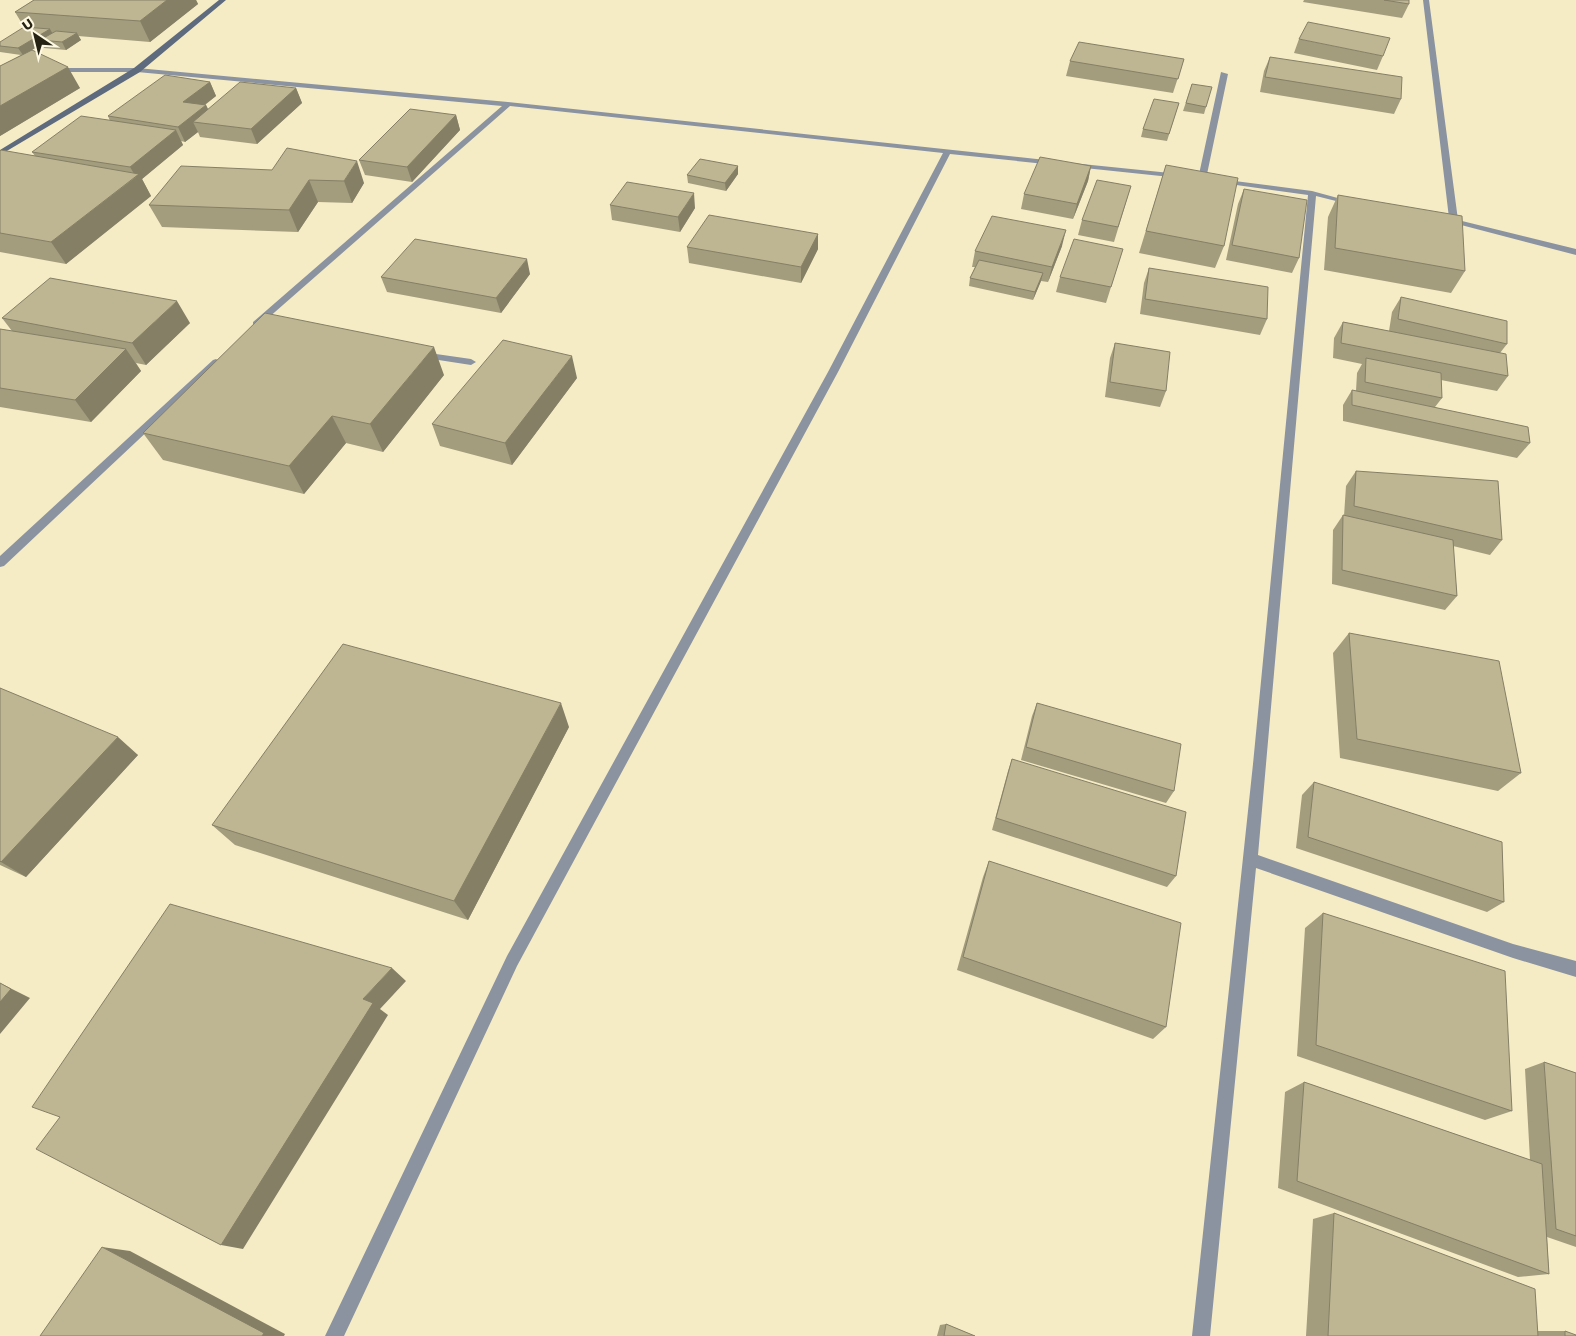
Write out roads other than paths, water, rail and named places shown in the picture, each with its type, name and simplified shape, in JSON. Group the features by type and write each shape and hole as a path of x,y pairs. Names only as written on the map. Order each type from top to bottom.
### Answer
{"street":[{"path":"0,153 137,70 223,0"},
{"path":"1426,0 1454,222"},
{"path":"44,70 137,70 508,104 1202,179 1312,193 1361,204"},
{"path":"1202,179 1224,74"},
{"path":"258,332 248,331 508,104"},
{"path":"334,1336 512,961 828,380 948,151"},
{"path":"1201,1336 1250,859 1312,193"},
{"path":"1435,218 1576,252"},
{"path":"416,354 471,362"},
{"path":"0,563 220,358"},
{"path":"1250,859 1514,951 1576,970"}]}
